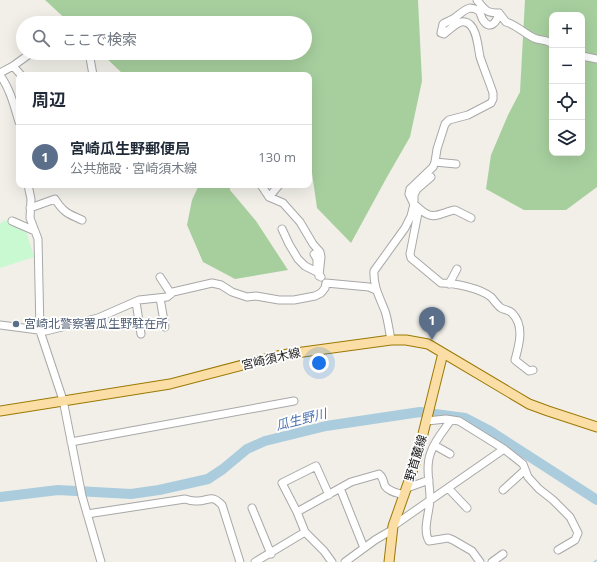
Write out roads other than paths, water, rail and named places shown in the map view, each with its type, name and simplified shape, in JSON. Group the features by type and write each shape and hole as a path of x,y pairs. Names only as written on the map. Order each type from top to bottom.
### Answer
{"main road":[{"name":"宮崎須木線","path":"0,411 170,384 281,355 391,340 406,340 428,344 529,404 597,427"},
{"name":"野首麓線","path":"389,562 393,528 421,445 443,353"}],"street":[{"path":"478,0 486,11 490,13 499,13"},
{"path":"499,13 498,20 492,25 487,24 482,19 481,14 477,10 471,8 461,12 443,24 441,28 441,33 444,34 462,22 471,24 477,39 480,56 493,92 493,99 490,103 468,115 449,120 445,124 437,148 433,167 410,188 409,194 418,213 410,254 411,258 441,283 478,290 490,296 502,308 512,312 520,331 521,341 515,360 529,371 533,370"},
{"path":"499,13 506,22 513,24 534,38 549,42"},
{"path":"585,57 597,59"},
{"path":"16,110 13,99 0,74 21,60"},
{"path":"90,60 92,72"},
{"path":"13,66 18,72"},
{"path":"435,162 456,164"},
{"path":"391,340 385,312 376,290 374,271 405,228 414,204 414,195 417,189 431,177"},
{"path":"29,188 31,199 30,218 38,238 40,330 63,400 77,476 102,562"},
{"path":"263,188 269,197 283,203 300,222 312,244 320,252 321,257 318,274"},
{"path":"269,197 276,188"},
{"path":"30,208 55,199 60,208 66,213 82,220"},
{"path":"414,204 426,214 433,216 455,210 471,218"},
{"path":"12,221 35,230"},
{"path":"282,229 298,259 305,266 318,274 326,283 369,287 376,290"},
{"path":"314,254 317,259 318,274"},
{"path":"449,284 457,270"},
{"path":"160,277 171,294"},
{"path":"0,324 46,331 98,318 136,302 160,298 174,292 212,283 221,284 232,292 247,297 256,296 279,300 294,300 315,296 325,288 326,283"},
{"path":"160,298 165,327"},
{"path":"136,302 141,334"},
{"path":"71,442 294,401"},
{"path":"428,419 459,421 504,449 523,464 528,477 570,517 578,533 575,540 558,550"},
{"path":"450,420 430,453 428,468 430,500 427,519 427,538 429,541 448,538 453,540 472,551 480,562"},
{"path":"421,445 433,446 450,454"},
{"path":"345,562 430,500 504,449"},
{"path":"329,495 316,466 282,483 297,512 305,532 324,551 332,562"},
{"path":"503,490 525,470"},
{"path":"297,512 351,482 379,474 382,476 385,486 390,490 405,492 429,480"},
{"path":"340,488 364,548"},
{"path":"448,488 467,508"},
{"path":"87,514 185,499 196,501 211,498 217,500 222,506 240,562"},
{"path":"252,508 270,554"},
{"path":"255,562 305,532"},
{"path":"492,562 502,554"}],"waterway":[{"name":"瓜生野川","path":"0,497 58,490 131,494 159,490 208,479 223,469 247,449 265,441 326,426 420,412 465,418 490,431 597,500"}],"place":[{"name":"宮崎北警察署瓜生野駐在所","path":"16,324"},
{"name":"宮崎瓜生野郵便局","path":"432,340"}]}
